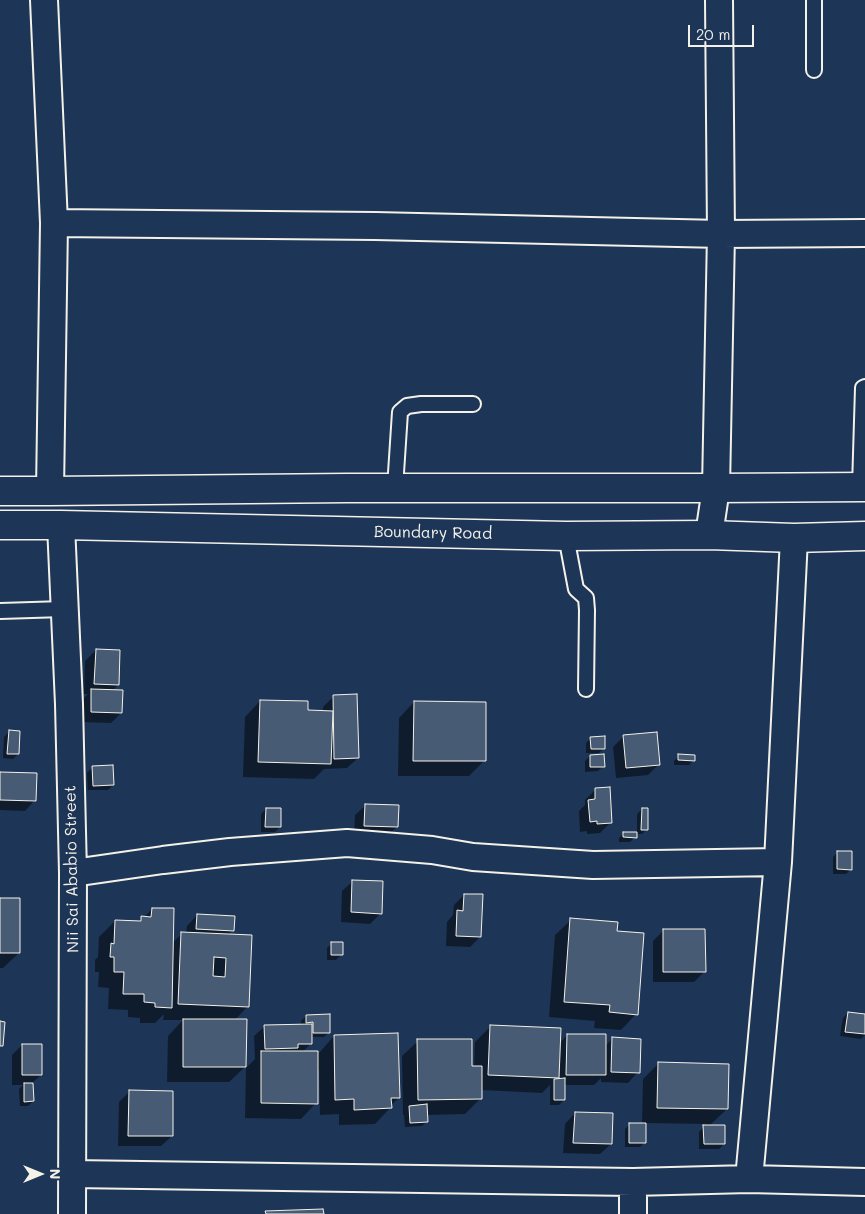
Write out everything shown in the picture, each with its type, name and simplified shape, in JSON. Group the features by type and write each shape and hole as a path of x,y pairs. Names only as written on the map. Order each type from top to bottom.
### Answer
{"main road":[{"path":"0,491 863,487"},
{"name":"Boundary Road","path":"0,525 566,536 709,535 794,538 865,536"}],"street":[{"path":"44,0 54,223 50,491"},
{"path":"709,535 716,488 721,234 719,0"},
{"path":"54,223 375,226 721,234 865,233"},
{"name":"Nii Sai Ababio Street","path":"61,525 69,704 73,874 72,1214"},
{"path":"749,1179 778,862 794,538"},
{"path":"73,874 230,852 347,843 432,850 473,857 593,865 778,862"},
{"path":"72,1174 633,1182 749,1179 865,1182"},
{"path":"632,1214 633,1182"}],"lane":[{"path":"814,0 814,70"},
{"path":"863,487 863,388 865,387"},
{"path":"395,488 400,412 407,406 421,404 473,404"},
{"path":"566,536 576,589 586,598 586,689"},
{"path":"0,611 64,609"}],"building":[{"path":"96,649 120,650 119,685 94,684"},
{"path":"91,689 123,690 122,713 91,712"},
{"path":"357,694 359,758 334,759 333,695"},
{"path":"260,700 308,701 308,710 333,711 331,764 258,762"},
{"path":"414,701 486,702 486,761 413,761"},
{"path":"9,730 20,731 19,754 7,754"},
{"path":"657,732 660,765 626,768 623,735"},
{"path":"605,736 605,749 591,749 590,737"},
{"path":"604,754 605,767 590,767 590,755"},
{"path":"678,754 695,755 695,761 678,760"},
{"path":"113,765 114,785 93,786 92,766"},
{"path":"0,772 37,773 36,801 0,800"},
{"path":"610,787 612,823 597,824 597,821 590,822 588,800 595,799 595,788"},
{"path":"365,804 399,805 398,827 364,826"},
{"path":"266,808 281,808 281,827 265,827"},
{"path":"642,808 648,808 648,830 641,830"},
{"path":"623,832 637,832 637,838 623,837"},
{"path":"837,851 852,851 852,870 837,869"},
{"path":"352,880 383,881 382,914 351,912"},
{"path":"464,894 483,894 481,937 456,936 457,910 463,911"},
{"path":"0,898 20,898 20,953 0,953"},
{"path":"152,908 174,908 172,1008 155,1007 155,1003 144,1002 144,994 123,994 124,972 114,972 114,957 110,957 111,943 114,944 115,920 141,921 141,916 151,917"},
{"path":"197,914 235,916 234,931 196,929"},
{"path":"570,918 618,922 617,931 644,933 638,1015 609,1012 610,1005 564,1002"},
{"path":"663,929 705,929 706,972 663,972"},
{"path":"181,932 252,935 249,1007 178,1004","holes":["214,957 226,958 225,977 213,976"]},
{"path":"331,942 343,942 343,955 331,955"},
{"path":"848,1012 865,1014 865,1034 845,1032"},
{"path":"330,1014 330,1033 313,1033 313,1022 306,1023 306,1015"},
{"path":"183,1019 247,1019 246,1067 183,1067"},
{"path":"0,1021 5,1022 3,1046 0,1046"},
{"path":"312,1024 312,1044 298,1044 298,1048 265,1049 264,1025"},
{"path":"490,1025 561,1028 559,1078 488,1075"},
{"path":"398,1033 400,1098 391,1098 392,1108 354,1110 354,1099 335,1100 334,1035"},
{"path":"567,1034 606,1034 606,1075 566,1075"},
{"path":"612,1037 641,1039 640,1073 611,1072"},
{"path":"417,1039 472,1039 472,1066 482,1066 482,1099 418,1100"},
{"path":"22,1044 42,1044 42,1075 22,1075"},
{"path":"261,1051 318,1051 318,1104 261,1103"},
{"path":"658,1062 729,1064 728,1109 657,1108"},
{"path":"565,1078 565,1100 554,1100 554,1079"},
{"path":"24,1083 33,1083 34,1101 24,1102"},
{"path":"129,1090 173,1091 173,1136 128,1136"},
{"path":"427,1104 428,1122 410,1123 409,1106"},
{"path":"575,1112 613,1113 612,1144 573,1143"},
{"path":"629,1123 646,1123 646,1143 629,1143"},
{"path":"703,1125 725,1125 725,1144 704,1144"},
{"path":"323,1209 324,1214 266,1214 265,1211"}]}
